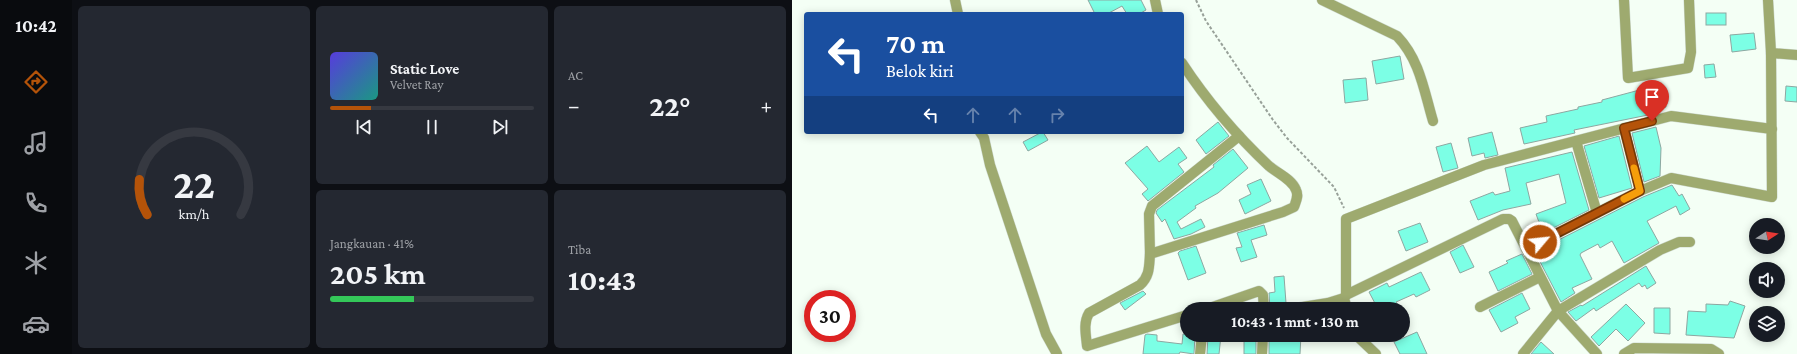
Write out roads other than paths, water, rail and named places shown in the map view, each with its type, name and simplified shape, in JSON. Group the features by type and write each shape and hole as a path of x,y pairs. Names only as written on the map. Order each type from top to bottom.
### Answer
{"street":[{"path":"954,0 957,12"},
{"path":"1155,0 1158,12"},
{"path":"1322,0 1398,36 1407,46 1415,60 1434,121"},
{"path":"1624,0 1628,78 1688,68 1691,52 1689,0"},
{"path":"1526,250 1640,191 1671,178 1772,197 1771,53 1768,0"},
{"path":"1771,53 1797,55"},
{"path":"1150,254 1283,212 1294,207 1298,198 1296,189 1292,183 1274,170 1239,136 1194,82 1184,66"},
{"path":"1346,302 1346,219 1484,165 1674,115 1772,128"},
{"path":"1624,128 1640,191"},
{"path":"984,134 990,165 1042,322 1057,354"},
{"path":"1180,317 1086,350 1085,322 1089,313 1140,285 1144,281 1149,269 1149,214 1152,206 1239,136"},
{"path":"1576,141 1597,213"},
{"path":"1330,302 1503,219 1510,219 1558,311 1597,354"},
{"path":"1523,354 1558,311 1660,250 1679,242 1690,242"},
{"path":"1480,307 1540,277"},
{"path":"1228,302 1259,291 1263,295 1264,302"},
{"path":"1200,354 1201,342"},
{"path":"1262,354 1263,342"},
{"path":"1363,342 1376,354"},
{"path":"1624,354 1634,348 1711,349 1718,354"}]}
